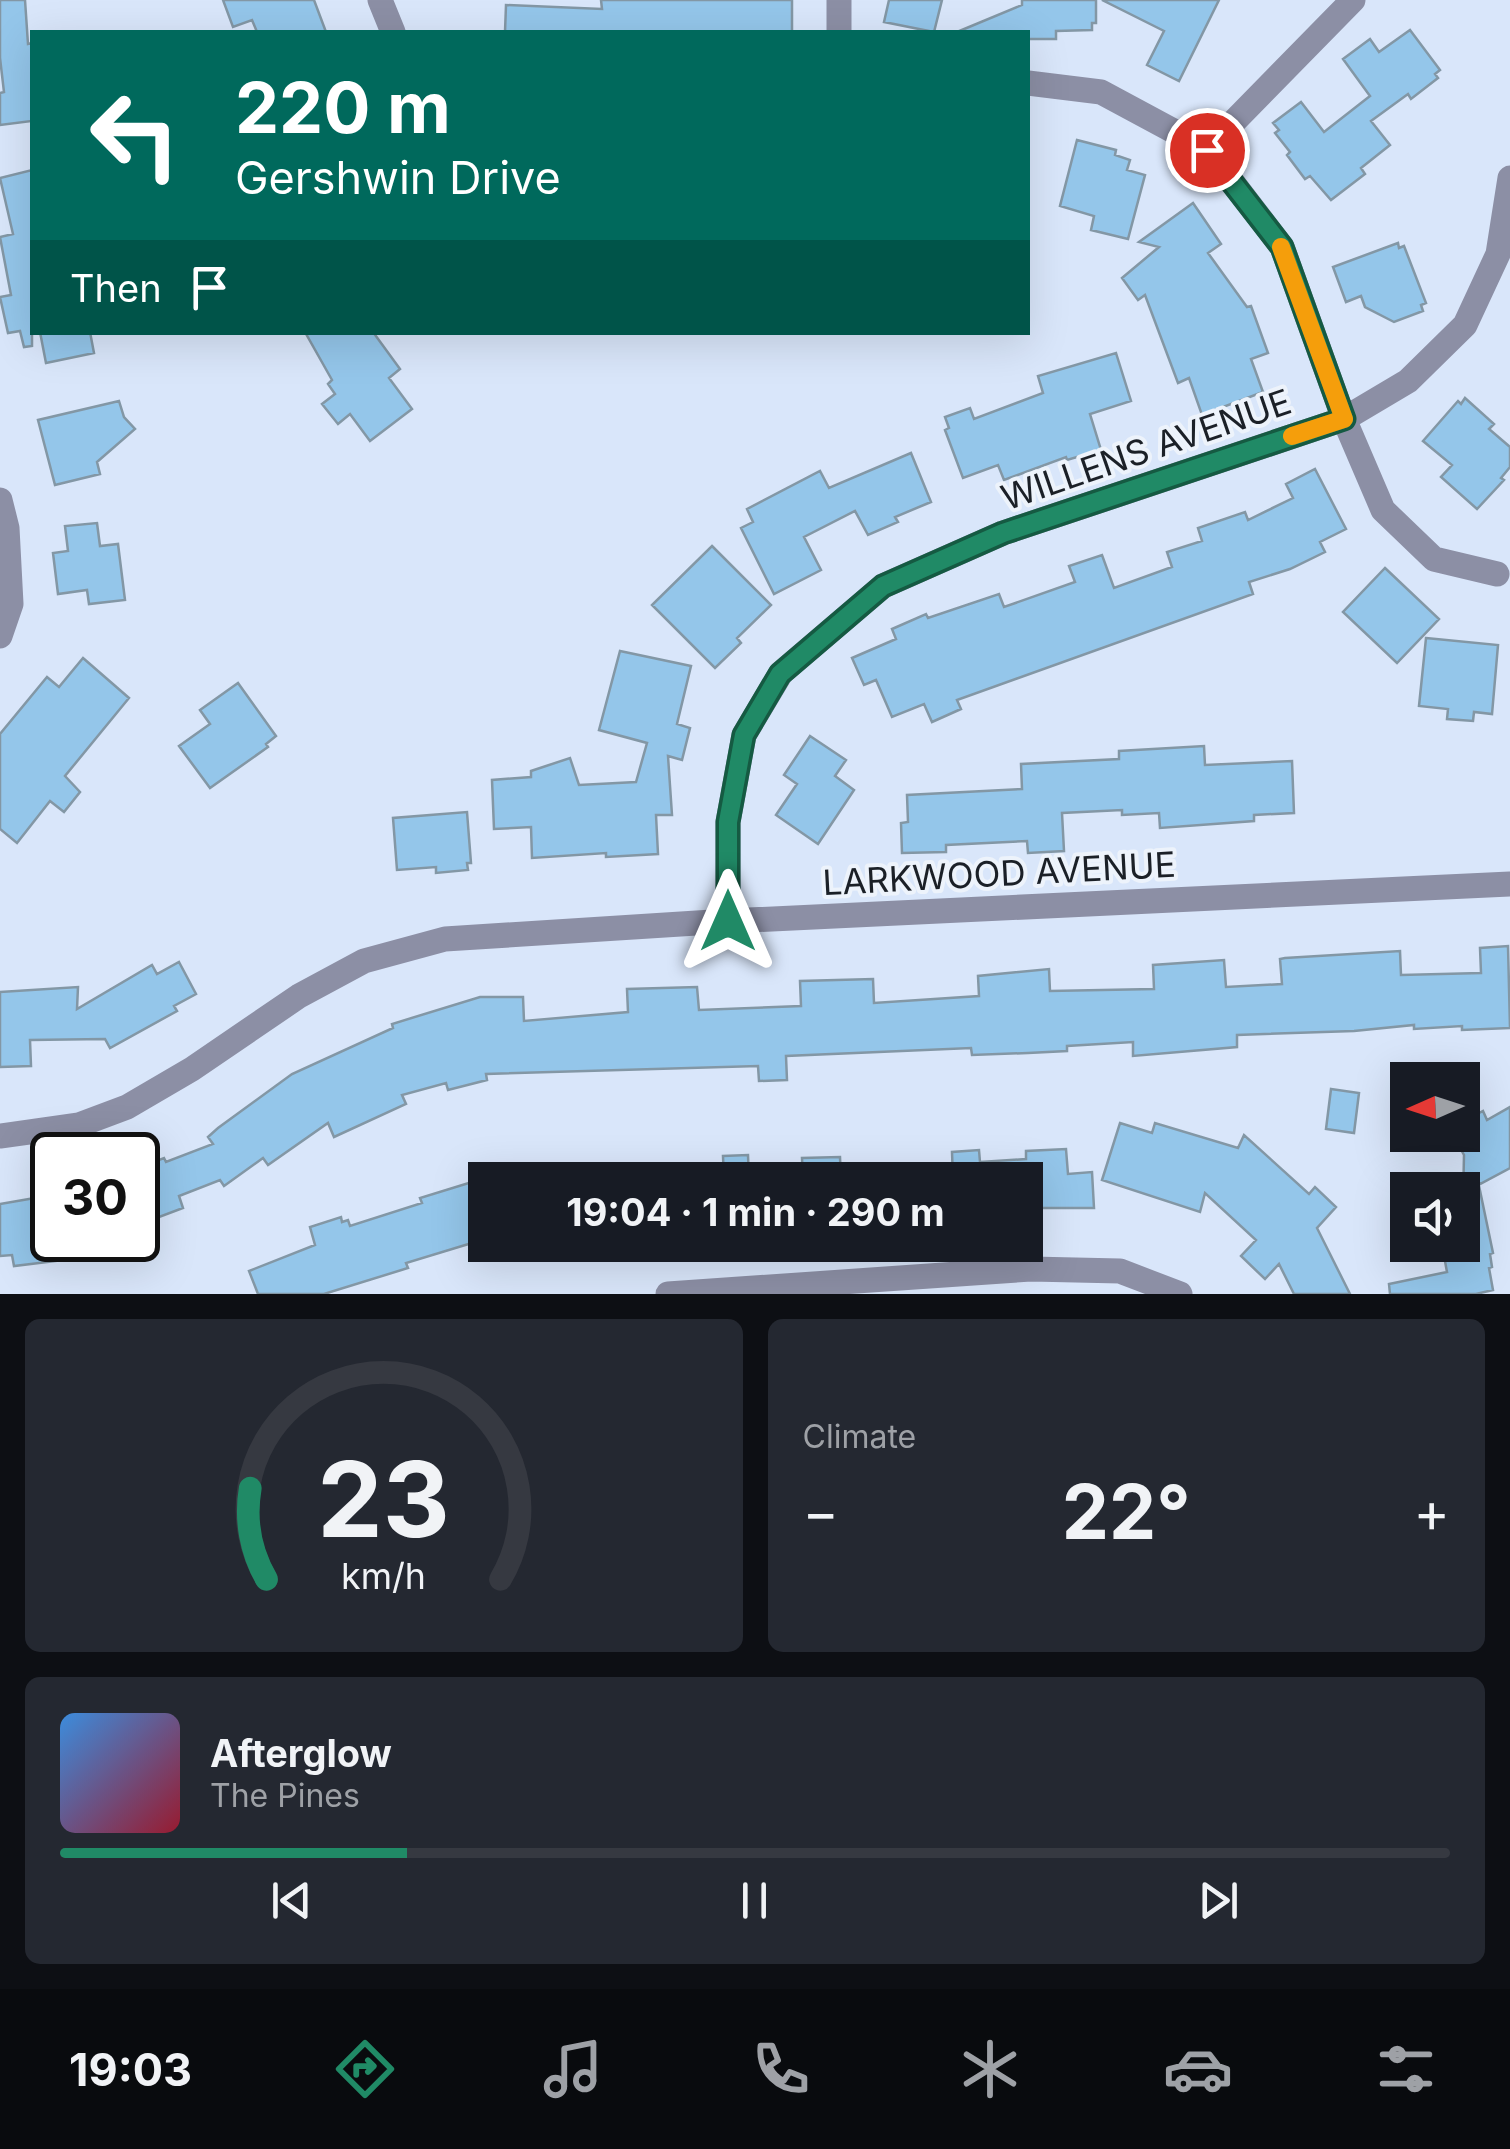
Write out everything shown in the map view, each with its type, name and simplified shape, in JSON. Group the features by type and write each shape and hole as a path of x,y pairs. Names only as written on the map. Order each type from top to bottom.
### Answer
{"street":[{"path":"380,0 392,30"},
{"path":"839,0 839,30"},
{"path":"1207,150 1353,0"},
{"path":"1030,83 1100,92 1207,150 1282,247 1344,419 1383,510 1434,559 1497,574"},
{"name":"WILLENS AVENUE","path":"728,921 728,822 744,735 780,674 883,586 1003,533 1344,419 1408,381 1465,325 1498,254 1510,178"},
{"path":"0,500 8,528 10,604 0,636"},
{"name":"LARKWOOD AVENUE","path":"0,1136 79,1124 127,1107 192,1069 300,996 364,960 445,939 728,921 1510,884"},
{"path":"668,1294 1031,1269 1120,1271 1180,1294"}],"building":[{"path":"0,0 25,0 30,44 30,121 0,125 0,93 4,92"},
{"path":"223,0 314,0 325,30 256,30 252,20 233,27"},
{"path":"601,0 792,0 792,30 505,30 506,5 602,9"},
{"path":"889,0 942,0 934,30 884,22"},
{"path":"1022,0 1096,0 1096,23 1092,23 1092,30 1056,31 1056,39 1030,39 1030,30 962,30 1022,5"},
{"path":"1102,0 1219,0 1179,81 1147,65 1164,31"},
{"path":"1410,30 1440,70 1435,74 1438,78 1411,99 1408,94 1371,121 1390,145 1361,168 1365,174 1331,200 1310,176 1305,179 1287,155 1290,152 1275,133 1279,130 1273,123 1301,102 1324,132 1370,96 1343,59 1370,39 1379,52"},
{"path":"1077,140 1116,150 1115,155 1130,160 1127,170 1145,175 1128,239 1091,230 1094,216 1060,206"},
{"path":"30,170 32,346 24,347 20,331 8,333 0,297 11,295 0,237 13,234 0,178"},
{"path":"1193,203 1221,244 1208,253 1247,307 1251,306 1268,353 1251,359 1263,392 1202,415 1189,378 1178,383 1145,295 1138,300 1122,278 1159,247 1139,242"},
{"path":"1398,243 1399,248 1404,246 1426,303 1421,305 1423,311 1394,322 1365,307 1361,296 1346,302 1333,267"},
{"path":"41,335 91,335 94,353 46,363"},
{"path":"307,335 375,335 400,369 389,378 412,409 370,441 350,414 338,424 322,404 335,394 328,384 332,380"},
{"path":"1116,353 1131,401 1090,414 1101,450 1067,460 1066,457 1004,480 998,465 963,478 945,430 949,428 945,417 970,408 974,419 1043,393 1038,376"},
{"path":"1465,398 1494,424 1489,429 1510,447 1510,467 1501,478 1504,480 1477,509 1441,477 1452,465 1423,441"},
{"path":"119,401 124,417 135,429 97,462 100,474 55,485 38,420"},
{"path":"911,453 931,502 895,517 898,522 868,535 855,511 804,537 821,570 774,594 741,528 753,522 747,509 820,471 829,488"},
{"path":"1315,469 1346,529 1320,542 1325,552 1249,582 1253,594 957,700 961,709 932,722 924,704 892,717 876,680 864,685 852,658 896,639 892,629 926,614 928,618 999,594 1004,607 1075,582 1069,566 1102,555 1114,588 1172,567 1167,552 1202,541 1198,528 1245,512 1248,520 1293,498 1286,484"},
{"path":"97,523 100,546 118,544 125,600 89,604 87,590 58,594 53,553 68,551 65,526"},
{"path":"712,546 771,605 737,638 741,643 715,668 652,605"},
{"path":"1385,568 1439,619 1397,663 1343,612"},
{"path":"1426,638 1498,645 1492,714 1474,712 1473,721 1447,719 1448,709 1419,706"},
{"path":"620,651 691,666 677,724 690,728 682,760 668,756 672,815 656,815 658,854 532,858 531,827 494,829 492,780 531,777 531,771 570,758 579,785 636,782 647,743 599,730"},
{"path":"83,658 129,698 65,776 80,792 64,812 50,801 17,843 0,829 0,734 47,677 59,687"},
{"path":"238,683 276,736 266,744 268,747 210,788 179,746 210,724 200,710"},
{"path":"810,736 846,760 835,776 854,790 818,844 776,815 797,784 784,775"},
{"path":"1204,746 1205,765 1292,761 1294,813 1254,815 1254,821 1160,828 1159,813 1062,813 1064,851 1028,853 1027,841 946,845 946,852 902,853 901,823 908,822 907,795 1022,789 1021,764 1119,759 1119,751"},
{"path":"467,812 471,863 467,863 468,870 397,870 393,818"},
{"path":"1508,946 1510,1028 1414,1029 1414,1025 1237,1035 1237,1047 1133,1056 1133,1042 1028,1053 972,1055 971,1048 786,1056 787,1080 759,1081 758,1066 486,1074 487,1080 448,1090 446,1083 402,1095 406,1104 334,1137 328,1123 268,1165 263,1158 224,1186 220,1180 179,1196 183,1208 160,1217 160,1160 166,1162 213,1144 208,1137 218,1128 292,1074 393,1028 392,1024 480,997 523,997 524,1021 628,1012 627,989 697,987 699,1010 801,1006 800,981 873,979 874,1003 979,996 978,976 1049,969 1050,991 1154,989 1153,965 1224,960 1226,987 1282,984 1280,959 1400,951 1401,975 1481,973 1480,948"},
{"path":"179,962 196,994 174,1006 177,1011 110,1048 105,1039 30,1040 31,1066 0,1067 0,992 78,987 77,1009 152,965 157,974"},
{"path":"1331,1089 1359,1093 1354,1133 1326,1129"},
{"path":"1510,1107 1510,1168 1480,1184 1480,1172 1464,1172 1462,1152 1480,1152 1480,1113 1483,1111 1487,1120"},
{"path":"1120,1123 1152,1133 1155,1123 1238,1148 1244,1135 1309,1194 1315,1187 1336,1207 1317,1228 1350,1294 1294,1294 1279,1264 1265,1279 1241,1256 1256,1240 1205,1193 1200,1212 1102,1180"},
{"path":"1066,1149 1068,1174 1092,1172 1094,1208 1043,1208 1043,1162 980,1162 1026,1159 1026,1151"},
{"path":"979,1150 980,1162 952,1162 952,1152"},
{"path":"748,1155 748,1162 723,1162 723,1156"},
{"path":"840,1157 840,1162 802,1162 802,1158"},
{"path":"468,1183 468,1244 324,1294 258,1294 249,1271 315,1245 310,1227 341,1217 350,1226 422,1203 420,1198"},
{"path":"1480,1191 1493,1253 1489,1268 1493,1290 1476,1294 1390,1294 1389,1284 1447,1272 1445,1262 1480,1262"},
{"path":"30,1199 30,1262 48,1262 14,1266 12,1255 0,1256 0,1204"}],"slow traffic":[{"path":"1281,247 1344,419 1292,436"}],"route":[{"path":"728,921 728,822 744,735 780,674 883,586 1003,533 1344,419 1282,247 1207,150"}]}
